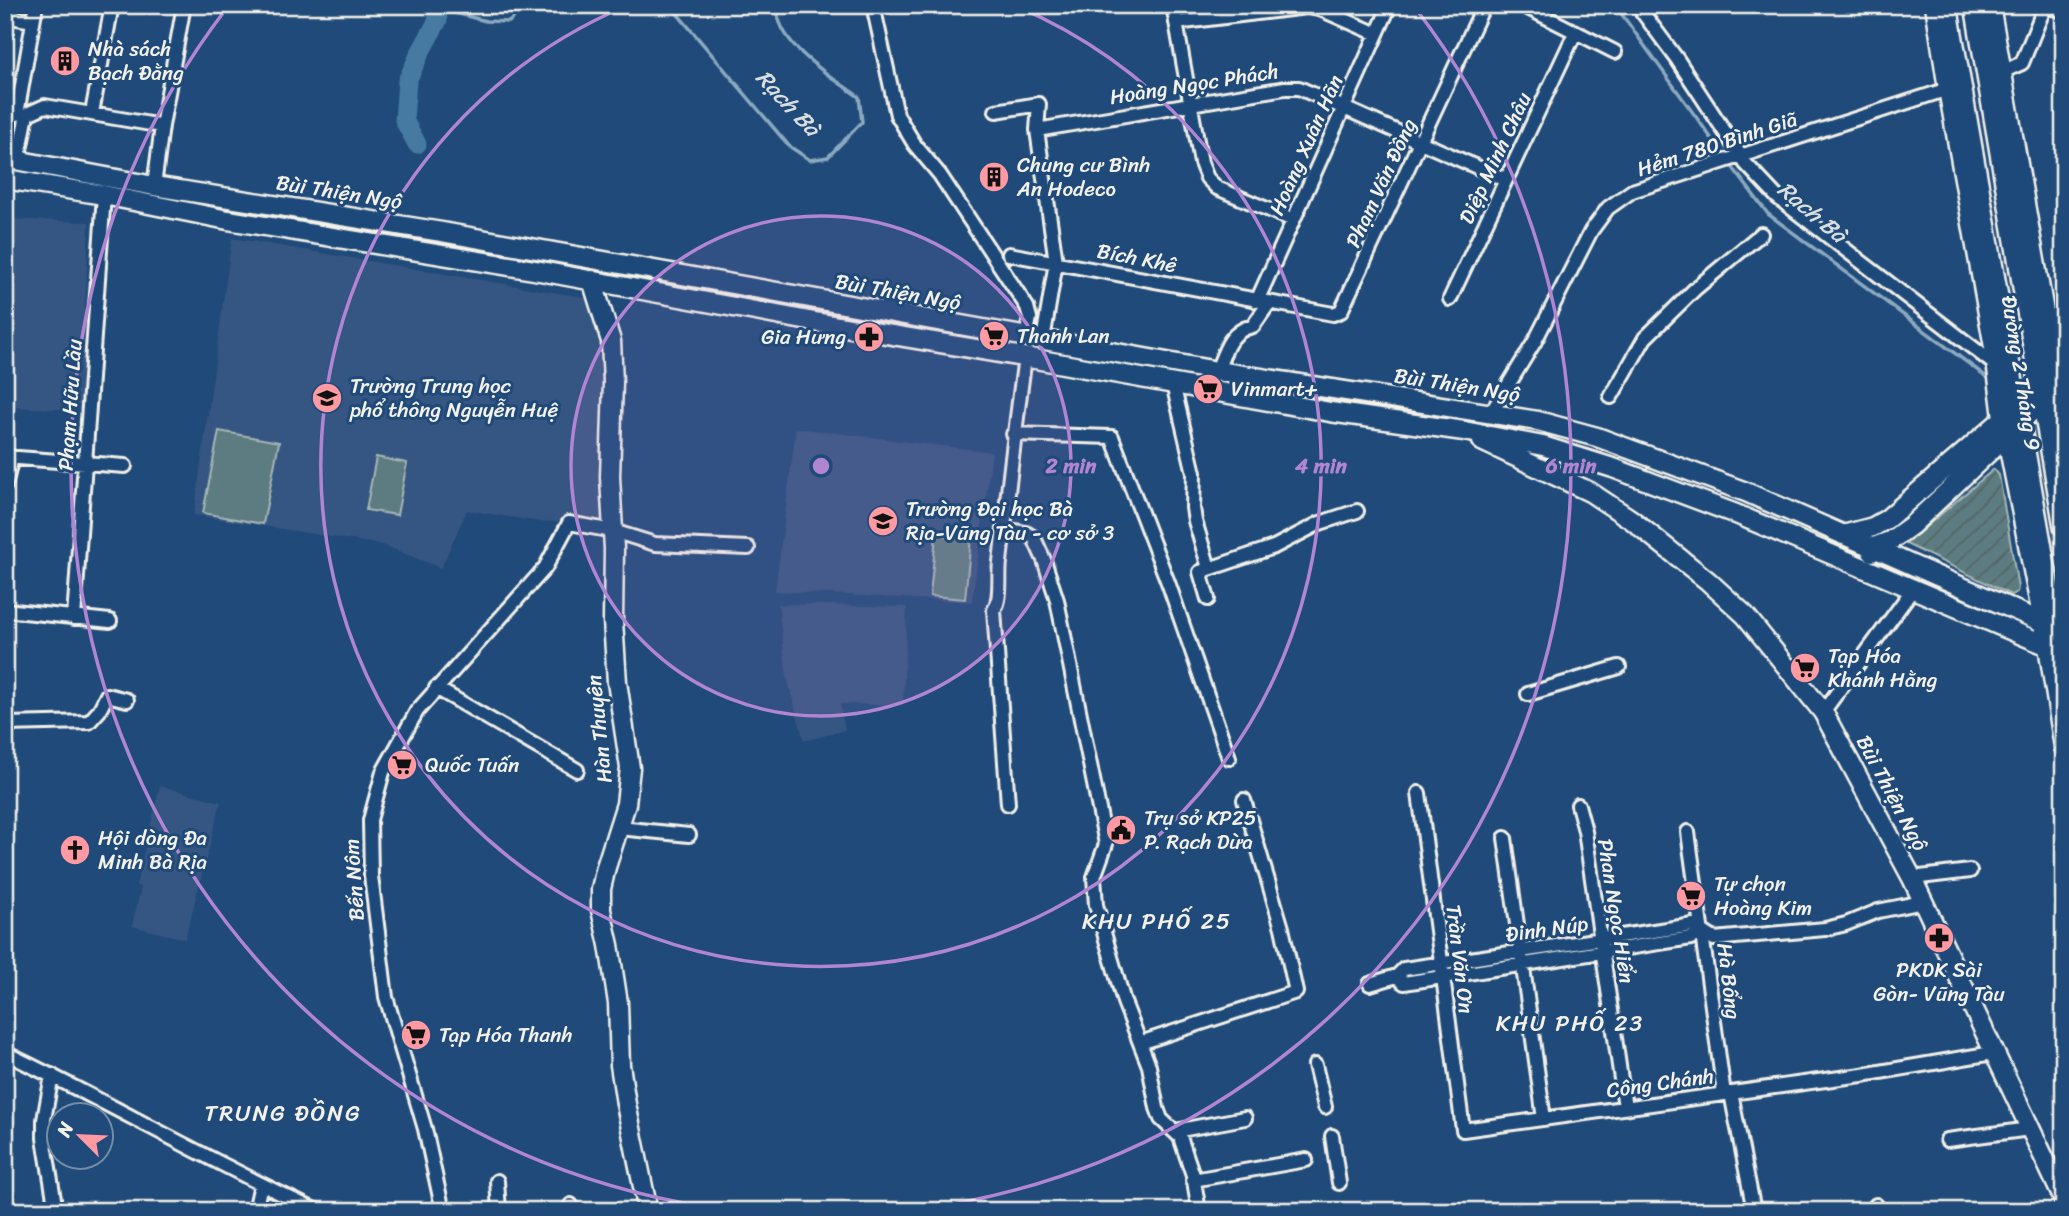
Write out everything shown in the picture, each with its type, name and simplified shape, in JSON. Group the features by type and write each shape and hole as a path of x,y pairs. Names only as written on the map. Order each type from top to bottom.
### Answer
{"main road":[{"name":"Đường 2 Tháng 9","path":"1935,5 1946,18 2064,747"},
{"name":"Đường 2 Tháng 9","path":"1984,14 2002,72 2053,384 2064,527"},
{"name":"Đường 2 Tháng 9","path":"1984,14 2053,384 2064,424"},
{"name":"Đường 2 Tháng 9","path":"1946,18 1948,89 1998,367 2064,674"},
{"name":"Bùi Thiện Ngộ","path":"12,160 154,186 363,219 1217,371 1538,421 1597,436 1746,492 2042,622"},
{"path":"10,180 12,160"},
{"name":"Bùi Thiện Ngộ","path":"10,180 360,243 592,280 1330,412 1464,431 1543,446 1691,496 2048,646"},
{"path":"360,243 363,219"},
{"path":"644,290 648,270"},
{"name":"Hàn Thuyên","path":"592,280 611,341 613,621 617,682 630,768 629,790 601,890 601,910 610,945 618,1003 620,1065 626,1104 648,1211"},
{"path":"1033,359 1035,338"},
{"path":"1834,555 1843,534 1873,527 1886,519 2011,421 2053,384"},
{"path":"1865,568 1874,547 1890,541 1913,525 2011,421"},
{"name":"Bùi Thiện Ngộ","path":"1464,431 1590,492 1632,520 1708,581 1745,615 1823,712 1912,878 2064,1200"}],"street":[{"path":"12,160 16,113 36,5"},
{"path":"92,113 112,5"},
{"path":"154,186 184,5"},
{"path":"873,5 897,116 915,145 940,175 1027,307 1035,338"},
{"path":"1173,5 1200,163 1207,178 1217,188 1293,220"},
{"name":"Hoàng Xuân Hãn","path":"1263,302 1293,220 1391,5"},
{"name":"Phạm Văn Đồng","path":"1263,302 1333,314 1341,311 1485,5"},
{"path":"1522,5 1615,52"},
{"path":"1637,5 1677,59 1741,156 1777,197 1998,367"},
{"path":"2002,72 2022,63 2045,6 2064,11"},
{"path":"1176,23 1307,7 1320,9 1377,34"},
{"path":"5,16 33,21"},
{"name":"Diệp Minh Châu","path":"1450,299 1575,33"},
{"name":"Hoàng Ngọc Phách","path":"1037,130 1191,103 1298,88 1506,180"},
{"name":"Hẻm 780 Bình Giã","path":"1490,413 1535,341 1591,231 1608,208 1632,191 1948,89"},
{"path":"996,111 1039,104 1037,130 1056,262 1035,338"},
{"path":"16,113 45,106 162,126"},
{"name":"Phạm Hữu Lầu","path":"74,618 104,195"},
{"path":"1611,397 1645,338 1695,289 1761,234"},
{"name":"Bích Khê","path":"1009,254 1263,302"},
{"path":"1217,371 1230,339 1244,328 1252,326 1263,302"},
{"path":"1008,804 995,626 1013,434 1033,359"},
{"path":"1173,384 1194,473 1195,521 1209,568"},
{"path":"1013,434 1112,437 1169,585 1229,758"},
{"path":"5,486 8,457 125,466"},
{"path":"1208,599 1200,572 1274,547 1320,523 1357,511"},
{"name":"Bến Nôm","path":"443,1211 425,1129 386,997 378,947 369,847 370,820 383,772 417,711 545,568 569,523 613,531"},
{"path":"1004,529 1026,533 1034,538 1058,600 1106,844 1094,877 1096,905 1124,1002 1140,1042 1161,1119 1175,1131 1183,1144 1194,1180 1199,1211"},
{"path":"613,531 655,544 748,548"},
{"path":"1823,712 1913,589"},
{"path":"5,610 110,621"},
{"path":"1528,694 1619,667"},
{"path":"436,688 576,770"},
{"path":"5,724 89,722 99,711 107,695 127,700"},
{"name":"Trần Văn Ơn","path":"1419,793 1463,1130"},
{"path":"1140,1042 1296,992 1282,928 1244,800"},
{"name":"Phan Ngọc Hiển","path":"1578,805 1585,831 1625,1107"},
{"path":"619,828 689,835"},
{"name":"Hà Bổng","path":"1688,832 1728,1093 1754,1211"},
{"path":"1505,838 1544,1119"},
{"path":"1912,878 1970,872"},
{"name":"Đinh Núp","path":"1370,984 1397,976 1404,969 1442,970 1602,947 1693,925 1714,939 1838,927 1878,911 1923,902"},
{"path":"5,1053 317,1211"},
{"name":"Công Chánh","path":"1463,1130 1862,1075 1993,1054"},
{"path":"1315,1065 1325,1107"},
{"path":"52,1075 44,1121 44,1138 57,1211"},
{"path":"1175,1131 1245,1118"},
{"path":"1947,1140 2030,1129"},
{"path":"1332,1136 1339,1183"},
{"path":"1194,1180 1306,1160"},
{"path":"497,1181 499,1211"},
{"path":"255,1211 261,1184"}],"shaded area":[{"path":"5,219 89,222 81,410 5,407"},
{"name":"Trường Trung học phổ thông Nguyễn Huệ","path":"232,238 594,299 605,335 606,525 572,521 540,522 467,510 441,568 383,545 194,515"},
{"name":"Trường Đại học Bà Rịa-Vũng Tàu - cơ sở 3","path":"796,428 992,452 972,602 775,591"},
{"path":"778,604 907,607 903,705 840,704 845,730 804,741 787,677"},
{"path":"160,786 221,802 185,939 132,926 141,888 136,885"}],"green space":[{"path":"219,431 279,442 263,524 203,513"},
{"path":"376,457 407,463 397,515 366,510"},
{"path":"1994,469 1999,475 2018,588 2017,592 2011,595 1906,544"},
{"path":"936,535 971,538 965,599 930,596"}],"waterway":[{"name":"Rạch Bà","path":"417,144 404,120 407,81 438,20 436,5"},
{"name":"Rạch Bà","path":"436,8 486,21 509,22 519,12 517,5"},
{"name":"Rạch Bà","path":"670,5 789,146 810,160 828,157 862,122 859,97 820,69 795,46 785,33 777,5"},
{"name":"Rạch Bà","path":"1615,5 1725,157"},
{"name":"Rạch Bà","path":"1730,164 1768,214 1992,381"}],"place":[{"name":"Nhà sách Bạch Đằng","path":"65,61"},
{"name":"Chung cư Bình An Hodeco","path":"994,177"},
{"name":"Thanh Lan","path":"994,336"},
{"name":"Gia Hưng","path":"869,337"},
{"name":"Vinmart+","path":"1208,389"},
{"name":"Trường Trung học phổ thông Nguyễn Huệ","path":"327,398"},
{"name":"Trường Đại học Bà Rịa-Vũng Tàu - cơ sở 3","path":"883,521"},
{"name":"Tạp Hóa Khánh Hằng","path":"1805,668"},
{"name":"Quốc Tuấn","path":"402,765"},
{"name":"Trụ sở KP25 P. Rạch Dừa","path":"1121,830"},
{"name":"Hội dòng Đa Minh Bà Rịa","path":"75,850"},
{"name":"Tự chọn Hoàng Kim","path":"1691,896"},
{"name":"PKDK Sài Gòn- Vũng Tàu","path":"1939,938"},
{"name":"Tạp Hóa Thanh","path":"416,1035"}],"district":[{"name":"KHU PHỐ 25","path":"1157,921"},
{"name":"KHU PHỐ 23","path":"1570,1023"},
{"name":"TRUNG ĐỒNG","path":"283,1113"}]}
